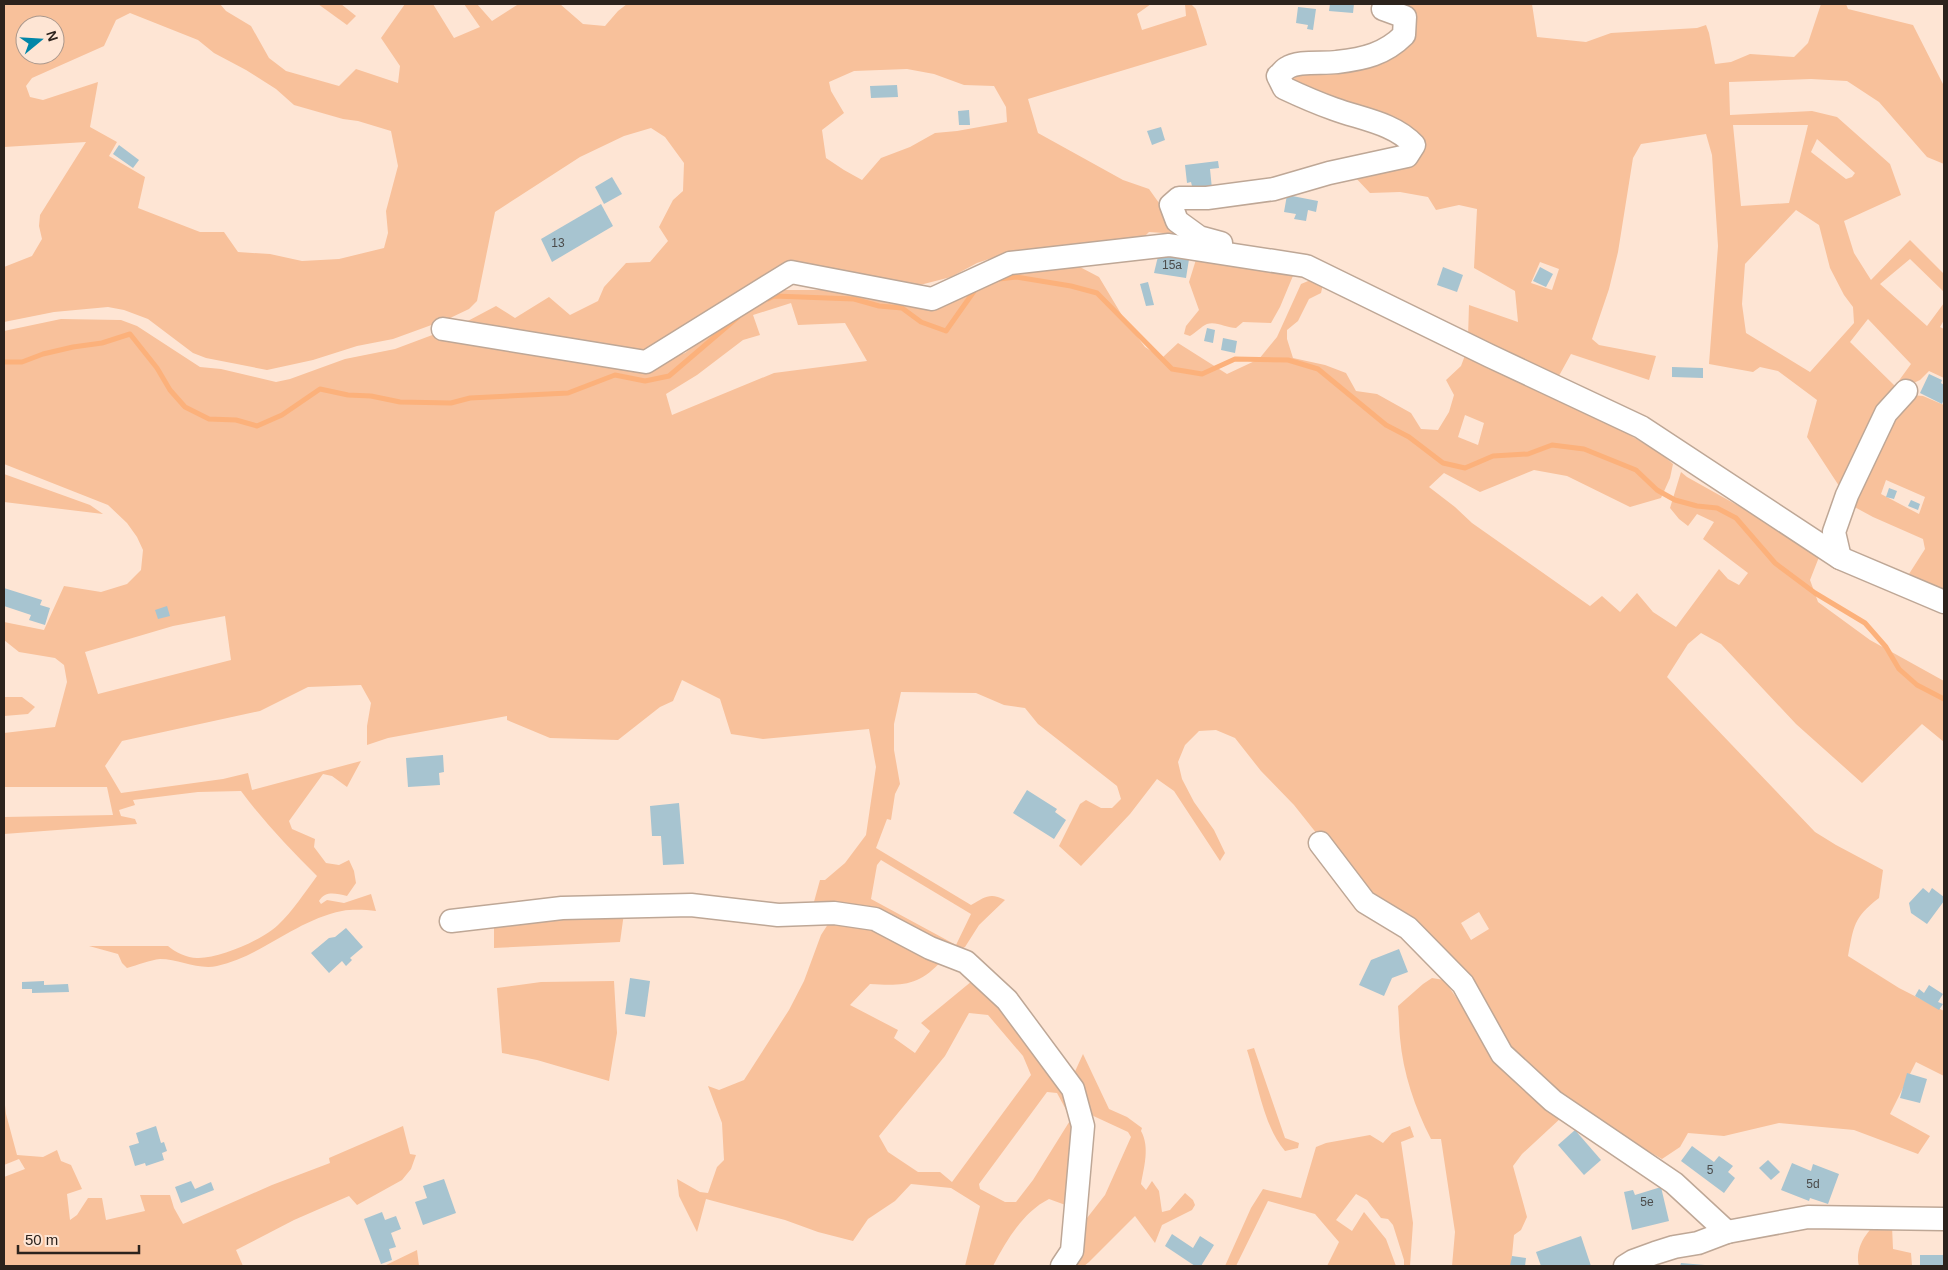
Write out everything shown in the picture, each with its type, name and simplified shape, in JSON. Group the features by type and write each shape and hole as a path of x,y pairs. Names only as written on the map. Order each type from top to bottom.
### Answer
{"street":[{"path":"1383,9 1405,18 1404,35 1392,46 1361,58 1287,67 1278,76 1284,88 1334,110 1374,122 1406,136 1414,145 1407,156 1274,189 1207,198 1179,198 1171,205 1177,221 1199,237 1233,247 1282,257 1306,266 1641,427 1840,558 1944,602"},
{"path":"443,329 646,362 791,272 932,299 1010,263 1169,245 1306,266"},
{"path":"1840,558 1834,532 1847,495 1886,413 1906,392"},
{"path":"1320,843 1364,902 1408,928 1463,984 1502,1054 1553,1101 1674,1183 1727,1232"},
{"path":"451,920 562,908 691,905 778,915 834,913 875,919 930,948 966,962 1007,1000 1073,1088 1084,1126 1072,1251 1062,1266"},
{"path":"1625,1266 1655,1253 1674,1247 1698,1243 1727,1232 1808,1217 1944,1220"}],"shaded area":[{"path":"4,4 220,4 226,11 251,26 269,58 286,71 339,86 356,69 398,83 400,66 381,38 405,4 433,4 454,38 480,27 464,4 477,4 492,21 517,4 560,4 583,24 605,26 627,4 1151,4 1137,14 1142,30 1186,16 1185,4 1191,4 1196,9 1207,45 1028,99 1038,133 1123,180 1149,189 1159,203 1162,212 1192,235 1149,232 1141,240 1081,244 1054,250 1001,255 977,263 951,277 912,287 779,278 634,357 464,323 496,306 515,318 549,297 570,315 598,301 604,287 626,263 650,262 668,241 659,227 673,200 683,191 684,163 665,137 651,128 624,136 580,157 495,212 477,301 469,309 448,319 393,339 357,346 313,360 267,370 206,358 193,353 148,319 124,310 108,307 54,312 4,322 4,267 32,256 42,239 39,226 40,215 86,142 4,147","holes":["130,13 198,40 214,53 276,89 294,105 391,131 398,166 386,211 388,233 384,248 339,259 302,261 270,254 238,252 224,232 200,232 138,208 145,177 109,156 117,142 90,127 98,82 43,100 30,97 26,86 32,78 61,65 15,65 15,15 65,15 65,63 104,46 116,20","907,69 934,74 964,85 994,86 1006,107 1007,122 935,133 910,147 881,158 862,180 826,158 822,130 844,113 831,91 829,82 854,71"]},
{"path":"318,4 341,4 356,16 347,25"},
{"path":"1396,4 1532,4 1537,37 1586,42 1611,33 1697,28 1706,25 1715,64 1731,62 1750,54 1794,57 1808,43 1821,4 1846,4 1848,9 1913,25 1944,86 1944,164 1927,157 1879,102 1847,81 1811,79 1729,82 1730,115 1812,111 1837,117 1890,164 1901,195 1844,221 1854,253 1871,280 1910,240 1944,274 1944,292 1910,259 1880,284 1927,326 1944,303 1944,320 1940,327 1944,329 1944,378 1929,371 1920,380 1903,388 1843,492 1807,437 1817,400 1778,371 1760,367 1753,372 1709,364 1718,246 1712,155 1706,134 1641,144 1633,158 1618,252 1609,289 1592,339 1599,345 1656,356 1649,380 1571,354 1555,383 1468,337 1469,305 1518,322 1515,291 1474,268 1477,209 1459,205 1436,210 1428,197 1400,192 1370,193 1353,175 1419,146 1287,83 1297,68 1327,75 1360,68 1393,54","holes":["1733,125 1808,125 1789,203 1741,206","1817,139 1855,173 1852,177 1846,179 1811,152","1796,210 1819,225 1830,268 1844,295 1853,307 1854,323 1810,372 1746,333 1742,304 1745,264","1540,262 1559,269 1552,290 1531,283","1868,319 1911,364 1895,386 1850,342"]},
{"path":"1199,250 1295,271 1271,323 1243,322 1236,328 1210,323 1190,336 1184,334 1186,326 1199,310 1189,282"},
{"path":"1078,266 1099,277 1126,322 1145,347 1162,358 1178,343 1227,374 1259,359 1277,337 1301,284 1313,279 1323,284 1321,293 1309,299 1298,321 1287,330 1287,339 1293,358 1325,365 1346,373 1356,391 1377,394 1411,413 1421,429 1438,430 1449,412 1454,395 1446,380 1461,366 1467,350 1628,434 1660,453 1673,464 1670,478 1661,498 1630,507 1567,476 1534,470 1480,492 1444,473 1429,487 1472,523 1590,606 1602,596 1620,612 1637,593 1653,612 1676,627 1719,569 1728,579 1739,585 1748,573 1703,539 1714,522 1697,514 1688,526 1670,508 1681,472 1821,552 1810,580 1818,602 1870,640 1944,681 1944,742 1922,724 1862,783 1796,724 1721,644 1701,633 1688,644 1667,677 1815,832 1883,870 1879,898 1859,917 1848,956 1899,988 1944,1011 1944,1076 1916,1062 1890,1114 1930,1136 1918,1154 1854,1130 1779,1123 1724,1136 1688,1133 1680,1147 1662,1159 1546,1093 1484,1025 1413,939 1329,849 1294,805 1261,771 1235,738 1216,730 1199,731 1185,745 1178,762 1182,779 1194,802 1214,830 1225,853 1220,861 1174,791 1157,779 1130,814 1081,866 1059,846 1080,804 1086,800 1101,808 1112,808 1121,799 1117,786 1038,724 1025,708 1004,705 976,693 901,692 894,724 894,750 900,784 895,794 891,820 887,819 876,848 971,905 988,896 995,896 1005,900 979,925 965,947 959,950 812,909 820,880 825,880 845,863 866,835 876,767 869,729 763,739 731,734 720,699 682,680 673,701 660,707 618,740 550,738 507,720 507,716 388,738 367,745 367,726 371,703 361,685 308,687 260,711 122,741 105,766 121,793 223,779 248,773 252,790 361,761 347,787 332,776 323,774 289,821 292,829 315,839 314,847 326,863 339,865 349,860 354,871 356,883 347,896 328,894 319,901 321,904 327,900 344,903 371,894 376,911 346,910 325,916 309,922 249,954 217,966 203,967 160,959 127,968 122,963 118,954 89,946 168,946 185,956 193,958 206,957 240,948 262,937 283,920 317,876 277,835 241,791 198,792 133,800 135,805 119,810 121,816 135,819 137,824 4,834 4,817 113,815 107,787 4,787 4,733 55,727 67,682 64,665 55,658 19,652 4,640 4,622 44,630 64,586 101,592 127,584 141,570 143,550 127,523 108,505 4,464 4,331 61,319 121,320 137,326 200,367 221,369 276,382 290,379 345,359 395,349 451,328 649,365 685,353 712,332 778,290 874,290 904,297 989,274","holes":["791,303 798,325 845,323 867,361 774,373 672,415 666,394 697,375 743,340 760,335 753,315","1465,415 1484,423 1478,445 1458,437","225,616 231,660 98,694 85,652 173,626","881,860 971,914 956,945 871,899 877,865","1479,912 1489,929 1471,940 1461,923"]},
{"path":"1911,395 1923,396 1944,405 1944,595 1909,574 1925,549 1923,539 1849,504 1876,443","holes":["1886,480 1925,497 1919,514 1881,494"]},
{"path":"4,474 90,505 103,514 4,502"},
{"path":"4,697 22,697 35,707 28,714 4,716"},
{"path":"624,913 620,942 494,948 494,921"},
{"path":"832,918 868,924 942,960 934,969 918,980 892,985 870,984 850,1005 898,1030 894,1038 915,1053 930,1031 921,1023 972,981 1005,1006 1075,1108 1071,1207 1049,1199 1031,1211 1016,1228 993,1266 965,1266 980,1206 951,1188 911,1184 895,1201 868,1219 853,1241 818,1232 785,1220 706,1199 697,1232 679,1196 677,1179 700,1192 708,1193 717,1167 724,1160 722,1123 708,1086 719,1090 744,1080 789,1010 804,981 821,935","holes":["969,1013 988,1015 1023,1056 1031,1075 952,1182 940,1172 918,1172 888,1152 879,1136 945,1056","1047,1092 1057,1093 1071,1119 1033,1180 1016,1202 1005,1202 980,1189 979,1184"]},
{"path":"1432,978 1444,980 1472,1020 1562,1117 1522,1154 1513,1166 1527,1217 1521,1230 1514,1235 1511,1266 1452,1266 1455,1232 1441,1139 1431,1139 1411,1090 1402,1051 1398,1006"},
{"path":"614,981 617,1033 609,1081 537,1060 502,1053 497,988 541,982"},
{"path":"1254,1048 1285,1138 1299,1143 1298,1148 1285,1151 1266,1117 1247,1050"},
{"path":"1083,1054 1109,1109 1127,1117 1142,1128 1141,1131 1146,1150 1141,1184 1146,1190 1152,1181 1159,1191 1162,1212 1170,1210 1185,1193 1193,1200 1195,1205 1192,1210 1162,1225 1155,1243 1135,1216 1084,1266 1070,1266 1080,1227 1105,1195 1131,1137 1128,1132 1087,1113 1072,1078"},
{"path":"4,1096 6,1114 17,1155 43,1157 57,1150 61,1161 71,1165 82,1189 67,1194 70,1220 77,1215 88,1198 102,1198 106,1220 145,1211 140,1195 170,1195 174,1208 183,1224 272,1185 330,1163 329,1158 403,1126 410,1154 416,1155 411,1169 402,1180 357,1205 349,1196 294,1220 236,1250 243,1266 4,1266 4,1177 25,1169 19,1159 4,1165"},
{"path":"1410,1126 1414,1137 1401,1142 1413,1223 1410,1266 1404,1266 1404,1260 1393,1225 1388,1219 1381,1218 1367,1200 1356,1194 1336,1220 1352,1231 1364,1212 1386,1239 1396,1266 1327,1266 1339,1242 1315,1214 1268,1201 1236,1266 1225,1266 1251,1208 1263,1189 1301,1198 1316,1147 1326,1143 1370,1135 1383,1143 1392,1133"},
{"path":"1875,1224 1892,1226 1893,1249 1911,1253 1912,1266 1859,1266 1859,1248 1867,1233"},
{"path":"417,1250 419,1266 384,1266"}],"building":[{"path":"1330,4 1354,4 1353,13 1329,11"},
{"path":"1298,7 1316,9 1313,30 1307,29 1308,25 1296,23"},
{"path":"897,85 898,97 871,98 870,86"},
{"path":"969,110 970,125 959,125 958,111"},
{"path":"1161,127 1165,140 1152,145 1147,131"},
{"path":"119,145 139,160 133,168 113,154"},
{"path":"1218,161 1219,168 1210,169 1212,189 1196,190 1191,182 1187,183 1185,165"},
{"path":"612,177 622,194 604,204 595,187"},
{"path":"1287,195 1318,201 1316,212 1308,210 1306,221 1294,219 1296,214 1284,212"},
{"path":"601,204 613,226 552,262 541,239"},
{"path":"1160,248 1190,253 1186,278 1154,273"},
{"path":"1443,267 1463,275 1457,292 1437,285"},
{"path":"1540,267 1553,274 1546,287 1533,281"},
{"path":"1148,282 1154,305 1146,306 1140,284"},
{"path":"1207,328 1215,330 1213,343 1204,341"},
{"path":"1223,338 1237,341 1235,353 1221,350"},
{"path":"1672,367 1703,368 1703,378 1672,377"},
{"path":"1929,374 1942,380 1944,399 1942,404 1920,393"},
{"path":"1889,488 1897,491 1894,499 1886,497"},
{"path":"1911,500 1920,504 1918,510 1908,506"},
{"path":"4,588 42,600 40,605 50,608 45,625 29,620 31,615 4,606"},
{"path":"167,606 170,616 158,619 155,610"},
{"path":"443,755 444,772 439,773 440,785 408,787 406,758"},
{"path":"1027,790 1057,809 1055,812 1066,820 1054,839 1013,813"},
{"path":"679,803 684,864 663,865 661,836 652,836 650,806"},
{"path":"1923,888 1929,893 1932,888 1944,897 1944,901 1927,924 1911,913 1909,903"},
{"path":"346,928 363,947 350,958 352,960 346,966 342,961 329,973 311,953 329,938 335,937"},
{"path":"1399,949 1408,972 1392,978 1384,996 1359,985 1371,960"},
{"path":"630,978 650,981 645,1017 625,1014"},
{"path":"44,981 44,985 68,984 69,992 32,993 32,989 22,989 22,982"},
{"path":"1929,985 1943,994 1938,1002 1943,1004 1939,1010 1915,996 1919,989 1924,993"},
{"path":"1907,1073 1927,1079 1920,1103 1900,1098"},
{"path":"156,1126 161,1143 164,1142 167,1151 162,1153 164,1160 146,1166 145,1163 135,1166 129,1146 139,1143 136,1133"},
{"path":"1575,1130 1601,1160 1584,1175 1558,1145"},
{"path":"1692,1146 1714,1162 1719,1156 1733,1166 1728,1172 1735,1178 1724,1193 1681,1161"},
{"path":"1768,1160 1780,1172 1771,1180 1759,1168"},
{"path":"1792,1163 1811,1171 1813,1164 1839,1174 1828,1204 1810,1198 1809,1201 1781,1190"},
{"path":"444,1179 456,1213 423,1225 415,1202 427,1198 423,1186"},
{"path":"191,1181 195,1189 211,1182 214,1190 181,1203 175,1187"},
{"path":"1661,1187 1669,1221 1632,1230 1624,1192 1633,1190 1635,1195"},
{"path":"382,1212 385,1220 396,1216 401,1229 391,1233 396,1247 389,1249 392,1260 381,1264 364,1219"},
{"path":"1172,1234 1193,1248 1200,1236 1214,1245 1201,1266 1195,1266 1165,1246"},
{"path":"1581,1236 1591,1266 1541,1266 1536,1252"},
{"path":"1920,1255 1944,1255 1944,1266 1920,1266"},
{"path":"1512,1256 1526,1258 1525,1266 1510,1266"},
{"path":"1681,1263 1705,1265 1705,1266 1680,1266"}],"waterway":[{"path":"999,279 1016,277 1071,286 1097,293 1172,369 1202,374 1235,359 1288,360 1318,369 1386,425 1409,437 1443,463 1465,468 1493,456 1528,454 1552,445 1584,449 1636,470 1657,490 1675,500 1697,506 1717,508 1736,518 1775,563 1815,593 1865,623 1886,647 1899,669 1917,685 1944,699"},
{"path":"768,299 774,296 854,299 879,306 902,308 921,322 946,331 977,287"},
{"path":"4,362 22,362 43,354 102,343 130,334 157,368 170,390 185,407 209,419 236,420 257,426 282,415 320,389 400,402 451,403 470,398 568,393 615,375 645,381 669,376 738,317"}]}
